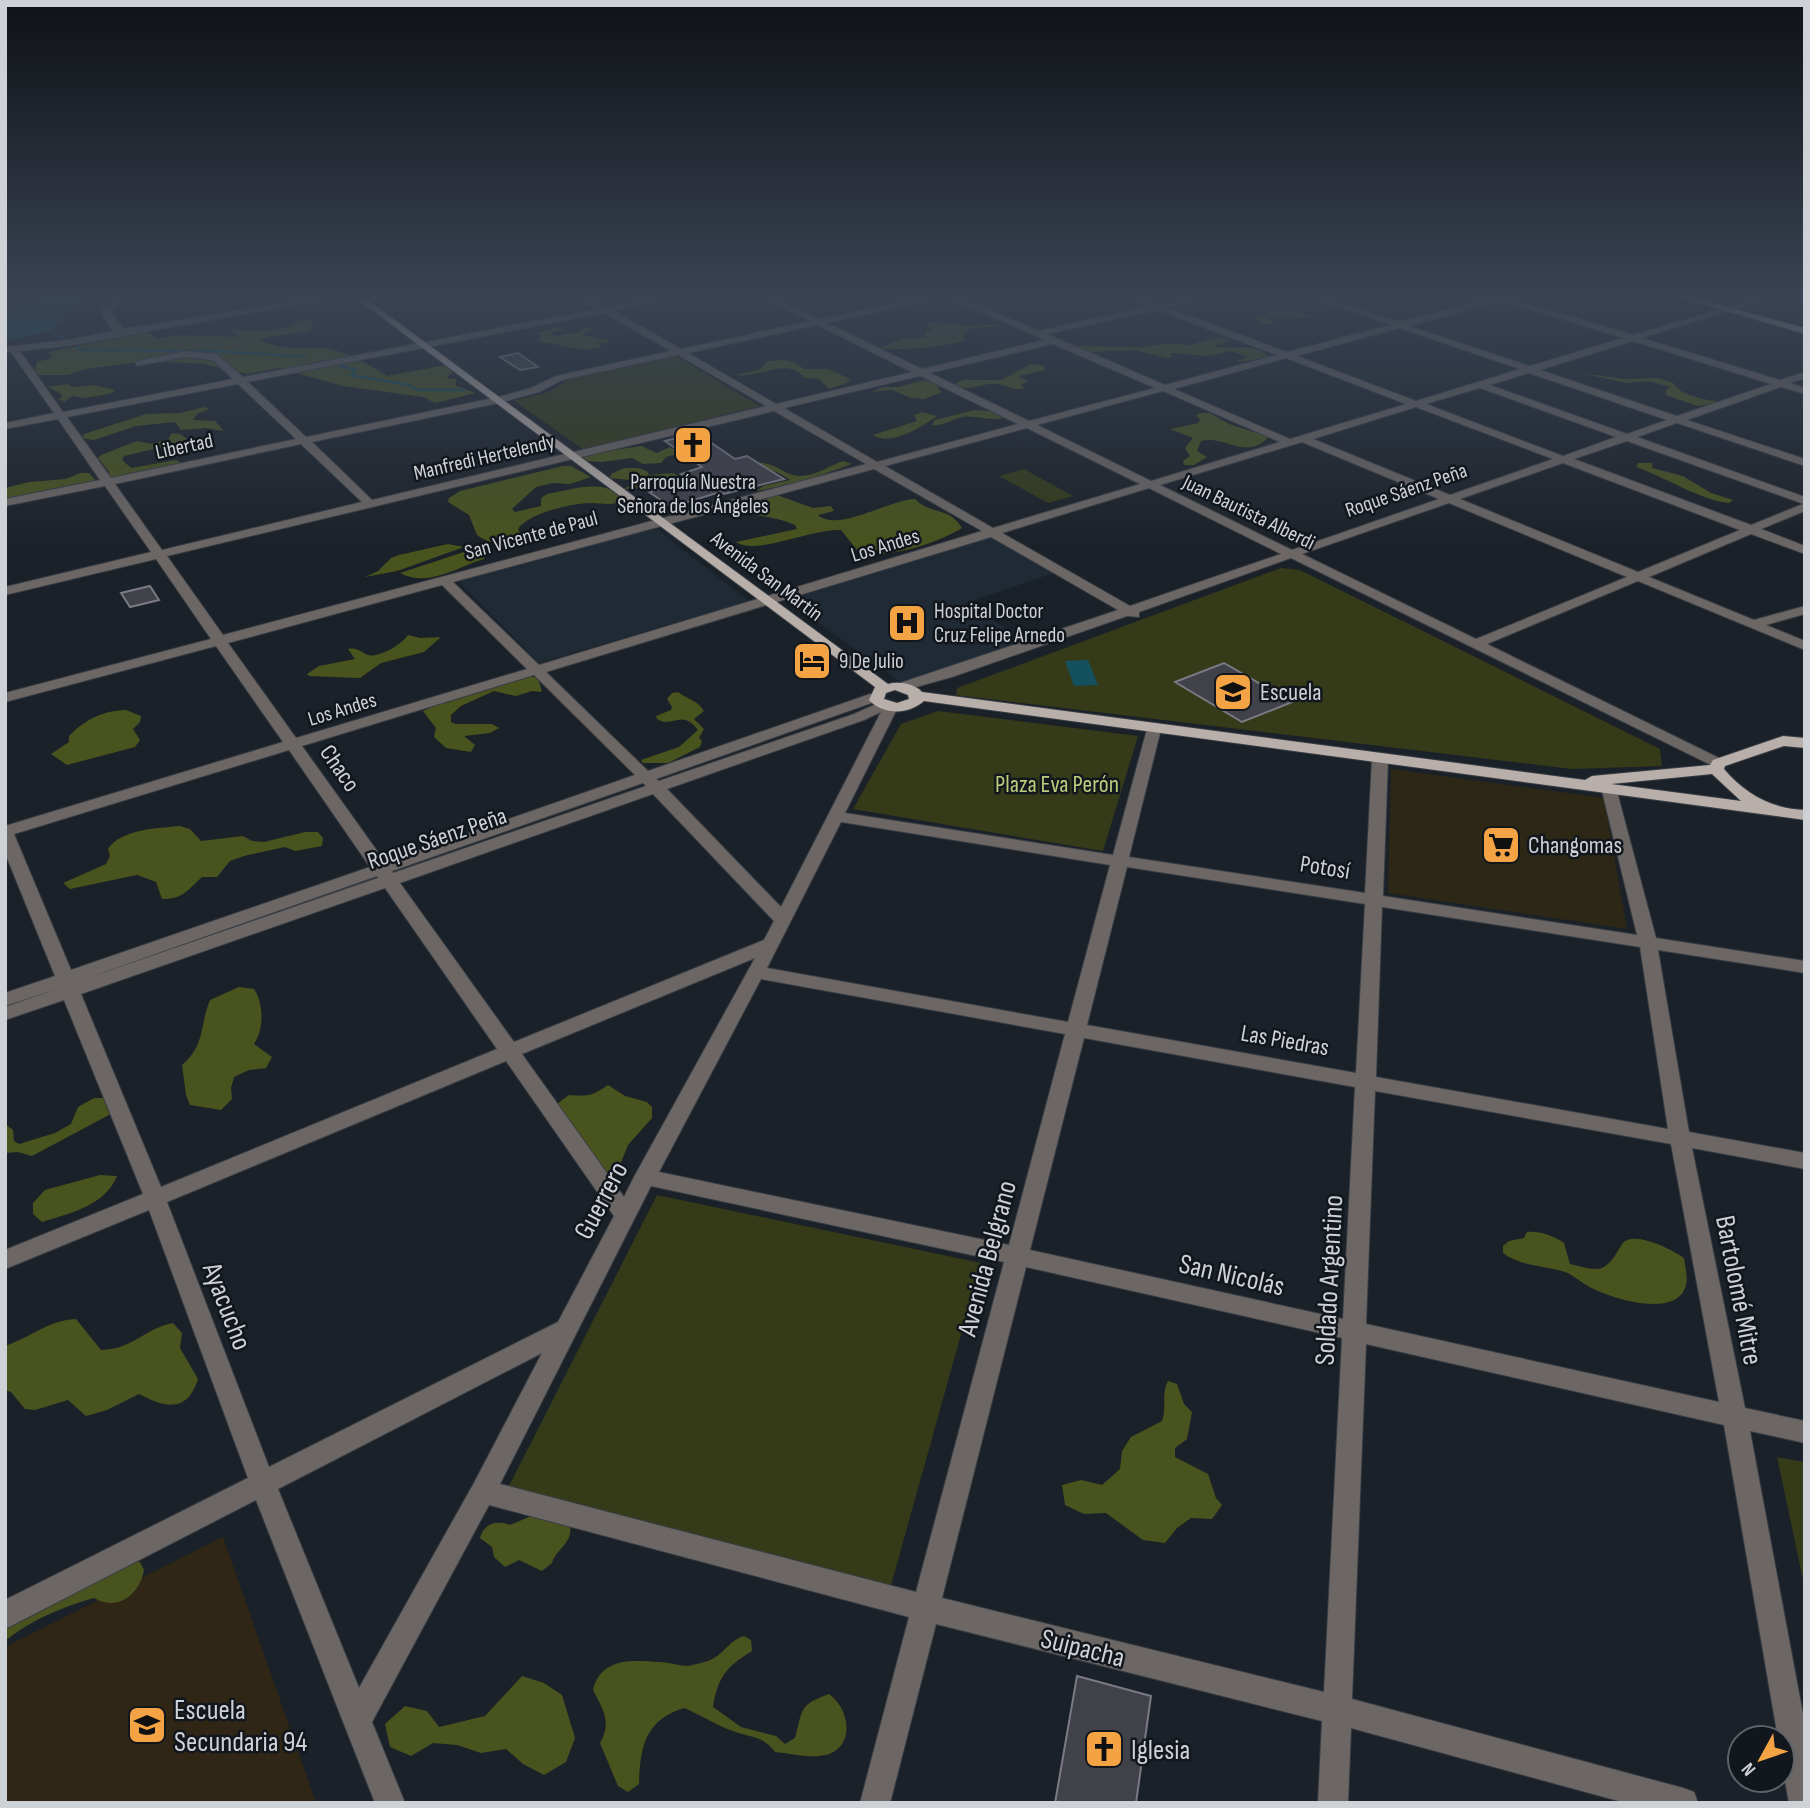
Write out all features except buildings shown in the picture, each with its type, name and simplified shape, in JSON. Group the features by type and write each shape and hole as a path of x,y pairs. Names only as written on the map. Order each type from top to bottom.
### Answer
{"main road":[{"name":"Avenida San Martín","path":"470,379 767,601 884,699"},
{"path":"884,699 902,687 917,695 1154,729 1803,815"},
{"path":"884,699 910,705 917,695"},
{"path":"1564,783 1717,766 1805,735"},
{"path":"1783,741 1805,743"},
{"path":"1717,766 1733,789 1770,810"}],"street":[{"name":"Chaco","path":"32,379 625,1215"},
{"path":"5,426 246,379"},
{"name":"Libertad","path":"5,503 499,400 535,390 556,379"},
{"path":"725,379 1134,614"},
{"name":"Manfredi Hertelendy","path":"5,591 894,379"},
{"name":"Juan Bautista Alberdi","path":"934,379 1717,766"},
{"path":"1143,379 1455,502 1805,646"},
{"name":"San Vicente de Paul","path":"5,698 1195,379"},
{"path":"1350,379 1805,550"},
{"name":"Los Andes","path":"5,832 1500,379"},
{"path":"1559,379 1805,463"},
{"path":"1773,379 1796,386"},
{"path":"243,380 370,504"},
{"path":"1481,385 1805,501"},
{"name":"Roque Sáenz Peña","path":"917,695 1296,557 1633,439 1796,386"},
{"path":"1474,645 1753,531 1805,507"},
{"path":"444,580 650,782 783,920"},
{"path":"1752,625 1805,610"},
{"name":"Roque Sáenz Peña","path":"902,687 1134,614"},
{"name":"Roque Sáenz Peña","path":"5,1014 68,985 650,782 859,717 884,699"},
{"name":"Guerrero","path":"358,1719 483,1491 625,1215 837,817 884,699"},
{"name":"Avenida Belgrano","path":"875,1803 1154,729"},
{"name":"Soldado Argentino","path":"1333,1803 1380,759"},
{"name":"Bartolomé Mitre","path":"1610,791 1648,942 1680,1139 1735,1418 1804,1803"},
{"name":"Potosí","path":"837,817 1805,967"},
{"name":"Ayacucho","path":"5,832 155,1198 262,1484 390,1803"},
{"path":"5,1260 771,944"},
{"name":"Las Piedras","path":"756,972 1805,1161"},
{"name":"Roque Sáenz Peña","path":"5,1000 68,985"},
{"name":"San Nicolás","path":"645,1177 1017,1256 1805,1432"},
{"path":"5,1615 566,1329"},
{"name":"Suipacha","path":"483,1491 926,1608 1338,1710 1683,1803"}],"shaded area":[{"path":"654,527 749,601 539,663 456,579"},
{"name":"Hospital Doctor Cruz Felipe Arnedo","path":"991,537 1054,573 965,603 1027,642 905,685 787,600"},
{"name":"Changomas","path":"1391,769 1604,798 1627,929 1388,893"},
{"name":"Escuela Secundaria 94","path":"223,1537 316,1803 5,1803 5,1647"}],"green space":[{"path":"319,379 456,379 456,386 476,393 435,403 423,397 343,386"},
{"path":"568,379 715,379 760,406 583,449 514,401 549,392"},
{"path":"819,379 849,379 850,382 829,389"},
{"path":"1610,379 1662,379 1673,383 1682,392 1722,402 1697,406 1666,395 1665,391 1670,387 1648,381 1626,383"},
{"path":"923,380 940,385 938,389 942,392 924,399 911,398 892,390 871,392 883,387 899,387"},
{"path":"963,380 1028,381 1021,385 1024,388 1016,389 1000,384 965,388 955,384"},
{"path":"68,384 72,387 93,385 116,390 109,394 84,398 72,396 64,402 58,399 62,397 61,394 48,387"},
{"path":"204,407 209,409 197,414 193,420 215,421 224,431 206,428 181,430 175,422 136,426 94,440 82,438 84,434 146,414 180,413"},
{"path":"974,410 990,411 1005,417 964,417 932,425 935,420"},
{"path":"922,412 937,416 915,430 897,437 880,438 873,435 917,421 914,415"},
{"path":"1210,413 1229,424 1269,437 1252,447 1219,441 1201,441 1197,451 1207,457 1194,465 1184,465 1183,461 1190,456 1185,448 1193,438 1170,429 1198,423 1200,420 1196,415"},
{"path":"172,433 187,439 184,442 124,456 122,460 131,468 176,460 180,462 181,469 109,478 109,472 98,458 137,441 151,444 168,439"},
{"path":"641,446 657,453 670,447 681,453 666,457 661,463 643,464 632,458 601,462 586,461 583,458 601,453"},
{"path":"843,461 852,464 804,481 757,491 763,486 790,480 755,463 768,464 787,473 804,476"},
{"path":"1638,463 1652,463 1652,468 1683,476 1711,493 1733,500 1729,503 1707,498 1636,467"},
{"path":"571,466 591,477 570,484 553,483 536,487 512,509 515,512 541,506 541,498 547,494 588,487 607,488 624,499 612,504 573,505 541,514 523,523 518,529 522,536 505,543 488,541 477,535 469,515 448,502 449,498 460,491"},
{"path":"624,468 638,468 647,471 649,475 673,473 687,480 683,484 645,481 657,487 623,489 640,481 610,478 611,474"},
{"path":"1024,469 1073,496 1048,503 999,476"},
{"path":"80,473 89,473 96,481 46,490 5,503 5,488 29,482 66,479"},
{"path":"777,495 813,508 831,506 834,511 818,515 838,520 915,499 927,507 951,516 962,528 926,544 873,555 861,555 841,530 757,546 736,542 797,529 795,525 780,520 730,512 729,509"},
{"path":"448,544 464,547 397,571 365,577 378,571 391,558"},
{"path":"470,550 484,555 484,559 432,577 411,577 400,573"},
{"path":"1281,568 1300,570 1660,749 1662,766 1572,769 956,695 957,688"},
{"path":"408,635 420,638 441,637 424,652 381,663 360,678 307,674 319,666 355,659 348,649 357,649 368,655 378,654 396,646"},
{"path":"529,676 538,678 542,692 532,691 516,696 494,691 461,706 451,715 451,722 455,724 492,724 499,728 490,733 464,736 475,745 471,752 446,748 434,737 436,728 423,711 461,695 473,695 481,690"},
{"path":"678,692 696,702 704,711 694,719 704,729 699,738 702,741 700,747 668,763 643,763 641,760 679,747 698,730 687,720 667,722 657,719 656,716 671,710 667,699 672,693"},
{"path":"126,710 141,716 140,722 133,729 140,740 135,747 67,765 51,754 69,742 69,736 88,721 102,714"},
{"name":"Plaza Eva Perón","path":"938,711 1138,736 1103,851 853,809 901,724"},
{"path":"180,826 190,829 201,841 243,836 252,841 264,842 305,832 318,832 323,838 322,846 295,851 285,847 230,861 217,877 202,877 175,898 162,899 156,882 137,875 70,889 63,883 106,864 110,856 108,849 122,837 141,831"},
{"path":"239,987 254,989 257,995 261,1024 254,1044 272,1057 266,1068 249,1070 234,1077 232,1099 221,1110 190,1105 182,1065 199,1042 210,1000"},
{"path":"608,1085 625,1096 647,1102 652,1107 652,1118 628,1145 616,1175 608,1180 557,1104 569,1095 589,1095"},
{"path":"94,1098 110,1098 113,1109 109,1115 32,1156 18,1152 5,1153 5,1124 13,1130 14,1141 19,1144 55,1133 71,1124 78,1107"},
{"path":"100,1175 117,1176 104,1195 86,1207 42,1222 33,1214 33,1203 45,1190"},
{"path":"657,1195 981,1263 891,1585 509,1486"},
{"path":"1527,1232 1542,1233 1560,1240 1564,1243 1570,1264 1590,1269 1606,1266 1628,1240 1654,1243 1684,1258 1686,1285 1680,1296 1670,1302 1657,1304 1611,1296 1565,1272 1525,1263 1503,1253 1503,1246 1509,1241 1524,1238"},
{"path":"76,1319 101,1350 130,1343 173,1323 182,1333 180,1348 198,1379 188,1398 182,1402 167,1404 139,1394 107,1410 86,1416 68,1400 35,1410 25,1409 11,1392 5,1390 5,1346 47,1326"},
{"path":"1168,1381 1177,1384 1184,1404 1192,1412 1187,1439 1175,1448 1175,1457 1208,1474 1216,1498 1222,1505 1212,1519 1191,1518 1177,1528 1165,1543 1143,1540 1106,1513 1084,1514 1065,1505 1062,1485 1081,1480 1102,1485 1120,1469 1122,1451 1131,1437 1162,1421"},
{"path":"1777,1457 1805,1462 1805,1589"},
{"path":"536,1514 570,1526 567,1541 552,1563 542,1571 519,1560 505,1567 494,1557 492,1547 480,1538 482,1533 492,1524 510,1525"},
{"path":"130,1560 140,1562 144,1570 138,1586 126,1598 111,1603 94,1598 71,1606 47,1615 5,1641 5,1620"},
{"path":"744,1636 751,1640 752,1651 725,1674 713,1707 741,1727 776,1736 785,1744 795,1738 801,1715 807,1705 829,1694 842,1709 845,1718 847,1728 841,1745 835,1751 819,1756 775,1752 762,1740 730,1730 684,1708 661,1720 647,1737 641,1758 639,1784 628,1792 618,1786 600,1743 606,1722 593,1690 603,1671 610,1666 629,1661 693,1665 712,1659"},
{"path":"522,1676 544,1683 562,1695 575,1738 566,1762 544,1775 523,1764 506,1749 481,1753 457,1745 433,1743 411,1756 390,1747 385,1724 405,1706 427,1711 439,1727 485,1716"}],"water":[{"path":"1088,660 1098,685 1074,686 1065,661"}],"waterway":[{"path":"376,379 409,385 417,390 464,390"}],"place":[{"name":"Parroquía Nuestra Señora de los Ángeles","path":"693,445"},
{"name":"Hospital Doctor Cruz Felipe Arnedo","path":"907,623"},
{"name":"9 De Julio","path":"812,661"},
{"name":"Escuela","path":"1233,692"},
{"name":"Changomas","path":"1501,845"},
{"name":"Escuela Secundaria 94","path":"147,1725"},
{"name":"Iglesia","path":"1104,1749"}]}
